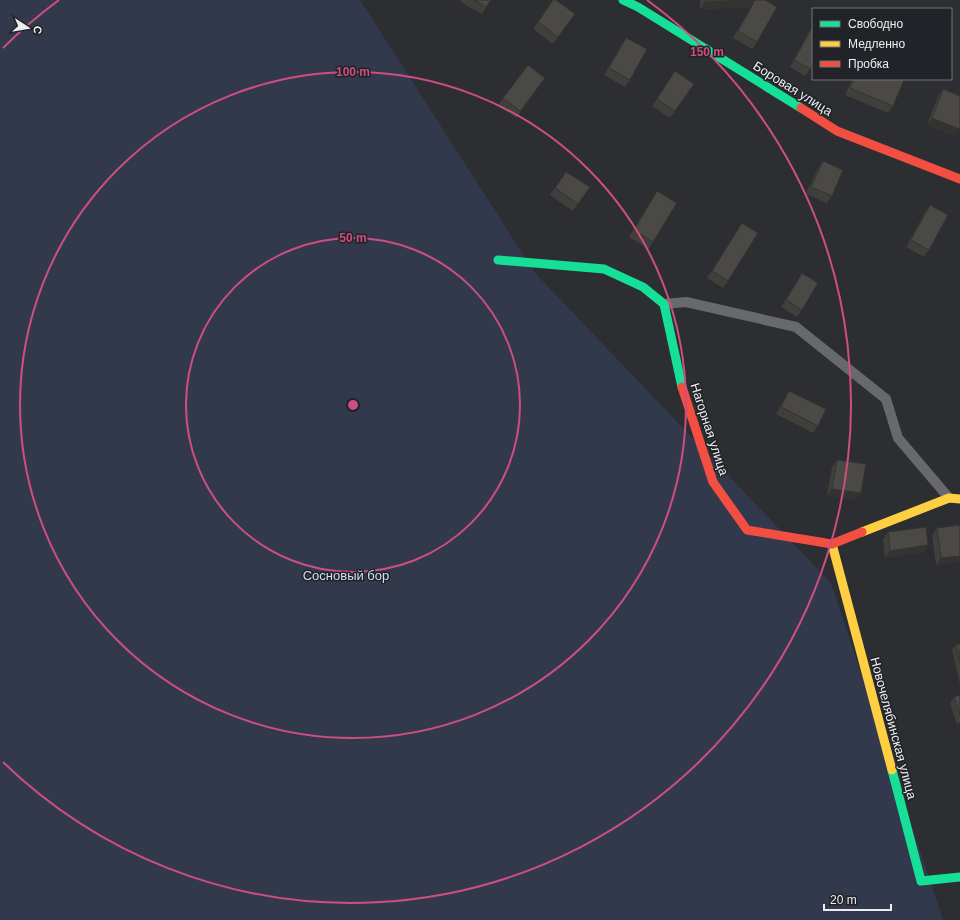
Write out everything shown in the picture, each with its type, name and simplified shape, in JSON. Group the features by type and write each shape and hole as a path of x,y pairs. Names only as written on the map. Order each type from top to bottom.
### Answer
{"street":[{"name":"Боровая улица","path":"623,0 638,7 838,131 960,180"},
{"path":"498,260 604,269 644,287 664,304"},
{"name":"Нагорная улица","path":"664,304 678,375 713,482 725,500 747,530 832,544"},
{"path":"832,544 949,498 960,498"},
{"name":"Новочелябинская улица","path":"832,544 921,881 960,876"}],"lane":[{"path":"664,304 686,302 796,327 886,399 898,438 949,498"}],"green space":[{"name":"Сосновый бор","path":"0,0 360,0 535,273 831,583 943,920 0,920"}],"building":[{"path":"474,0 491,0 486,7"},
{"path":"553,0 556,0 575,14 558,37 538,22"},
{"path":"705,0 748,0 705,2"},
{"path":"755,0 765,0 777,7 757,42 738,31"},
{"path":"812,28 812,65 810,69 794,60"},
{"path":"626,38 647,49 630,80 609,68"},
{"path":"528,65 545,78 520,111 503,98"},
{"path":"675,71 694,84 675,111 657,99"},
{"path":"854,80 904,80 893,106 850,88"},
{"path":"943,89 960,96 959,129 932,118"},
{"path":"823,161 843,170 832,196 811,187"},
{"path":"566,172 590,187 578,204 555,188"},
{"path":"657,191 677,203 653,242 634,230"},
{"path":"930,205 948,215 929,250 911,240"},
{"path":"742,223 758,233 728,281 712,271"},
{"path":"802,273 818,283 802,310 786,300"},
{"path":"789,391 826,409 818,426 781,407"},
{"path":"837,460 866,464 861,493 832,489"},
{"path":"960,525 960,556 941,558 937,528"},
{"path":"926,527 928,545 890,551 888,532"},
{"path":"960,644 960,662 956,645"},
{"path":"960,695 960,715 954,697"}],"traffic: fast":[{"path":"623,0 638,7 801,108"},
{"path":"498,260 604,269 643,287 664,304 682,387"},
{"path":"892,770 921,881 960,877"}],"traffic: slow":[{"path":"862,532 949,498 960,499"},
{"path":"832,544 892,770"}],"traffic: jam":[{"path":"801,108 837,131 960,179"},
{"path":"682,387 713,482 747,530 832,544 862,532"}]}
